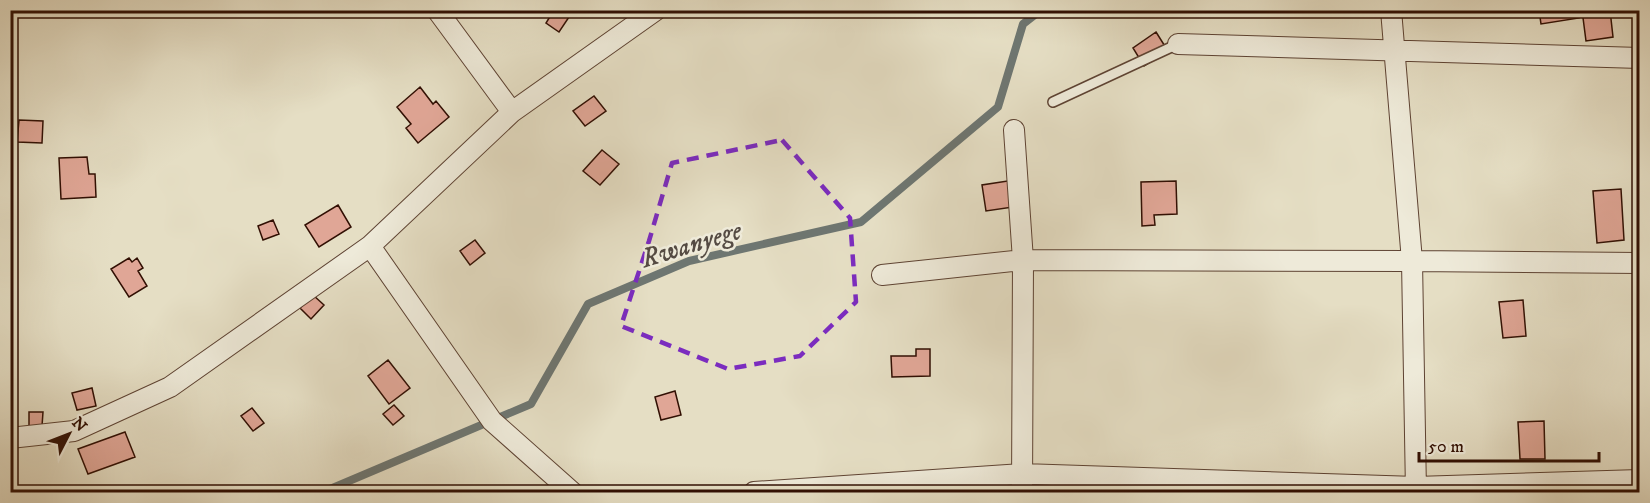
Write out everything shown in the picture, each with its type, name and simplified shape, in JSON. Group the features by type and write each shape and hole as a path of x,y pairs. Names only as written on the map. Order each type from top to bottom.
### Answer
{"street":[{"path":"437,10 512,112"},
{"path":"10,438 74,431 170,387 370,246 512,112 656,10"},
{"path":"1391,10 1412,261 1416,490"},
{"path":"1178,44 1640,58"},
{"path":"1014,130 1023,260 1022,483"},
{"path":"370,246 492,421 572,492"},
{"path":"882,275 1023,260 1640,263"},
{"path":"754,492 1022,483 1416,490 1640,480"}],"lane":[{"path":"1053,102 1178,44"}],"highlighted area":[{"path":"782,140 850,218 856,302 800,356 728,369 621,326 672,163"}],"building":[{"path":"554,10 567,10 571,14 559,32 546,23"},
{"path":"1539,10 1577,10 1579,18 1541,24"},
{"path":"1582,10 1610,10 1613,37 1586,41"},
{"path":"1156,32 1168,51 1144,66 1133,48"},
{"path":"420,87 433,104 436,101 449,117 418,143 406,128 411,124 397,107"},
{"path":"594,96 606,111 585,126 573,111"},
{"path":"19,120 43,121 42,143 17,142"},
{"path":"602,150 619,164 600,185 583,171"},
{"path":"87,157 89,174 95,174 96,197 61,199 59,158"},
{"path":"1014,180 1019,206 986,211 982,185"},
{"path":"1176,181 1177,214 1154,215 1155,225 1142,226 1141,182"},
{"path":"1621,189 1624,240 1597,243 1593,191"},
{"path":"338,205 351,227 319,247 305,225"},
{"path":"273,220 279,234 263,240 258,226"},
{"path":"475,240 485,253 470,265 460,251"},
{"path":"129,258 132,262 137,258 143,268 138,271 147,286 129,297 111,269"},
{"path":"313,295 324,305 311,319 300,308"},
{"path":"1523,300 1526,336 1503,338 1499,302"},
{"path":"916,349 930,349 930,376 892,377 891,356 916,356"},
{"path":"388,360 410,388 389,404 368,376"},
{"path":"92,388 96,406 77,410 72,393"},
{"path":"675,391 681,415 661,420 655,397"},
{"path":"394,405 404,416 393,425 383,414"},
{"path":"252,408 264,423 253,431 241,416"},
{"path":"29,412 43,412 42,426 29,426"},
{"path":"1544,421 1545,459 1520,459 1518,422"},
{"path":"125,432 135,457 88,474 78,449"}],"waterway":[{"name":"Rwanyege","path":"323,492 531,404 588,304 689,261 861,222 998,107 1023,24 1041,10"}]}
